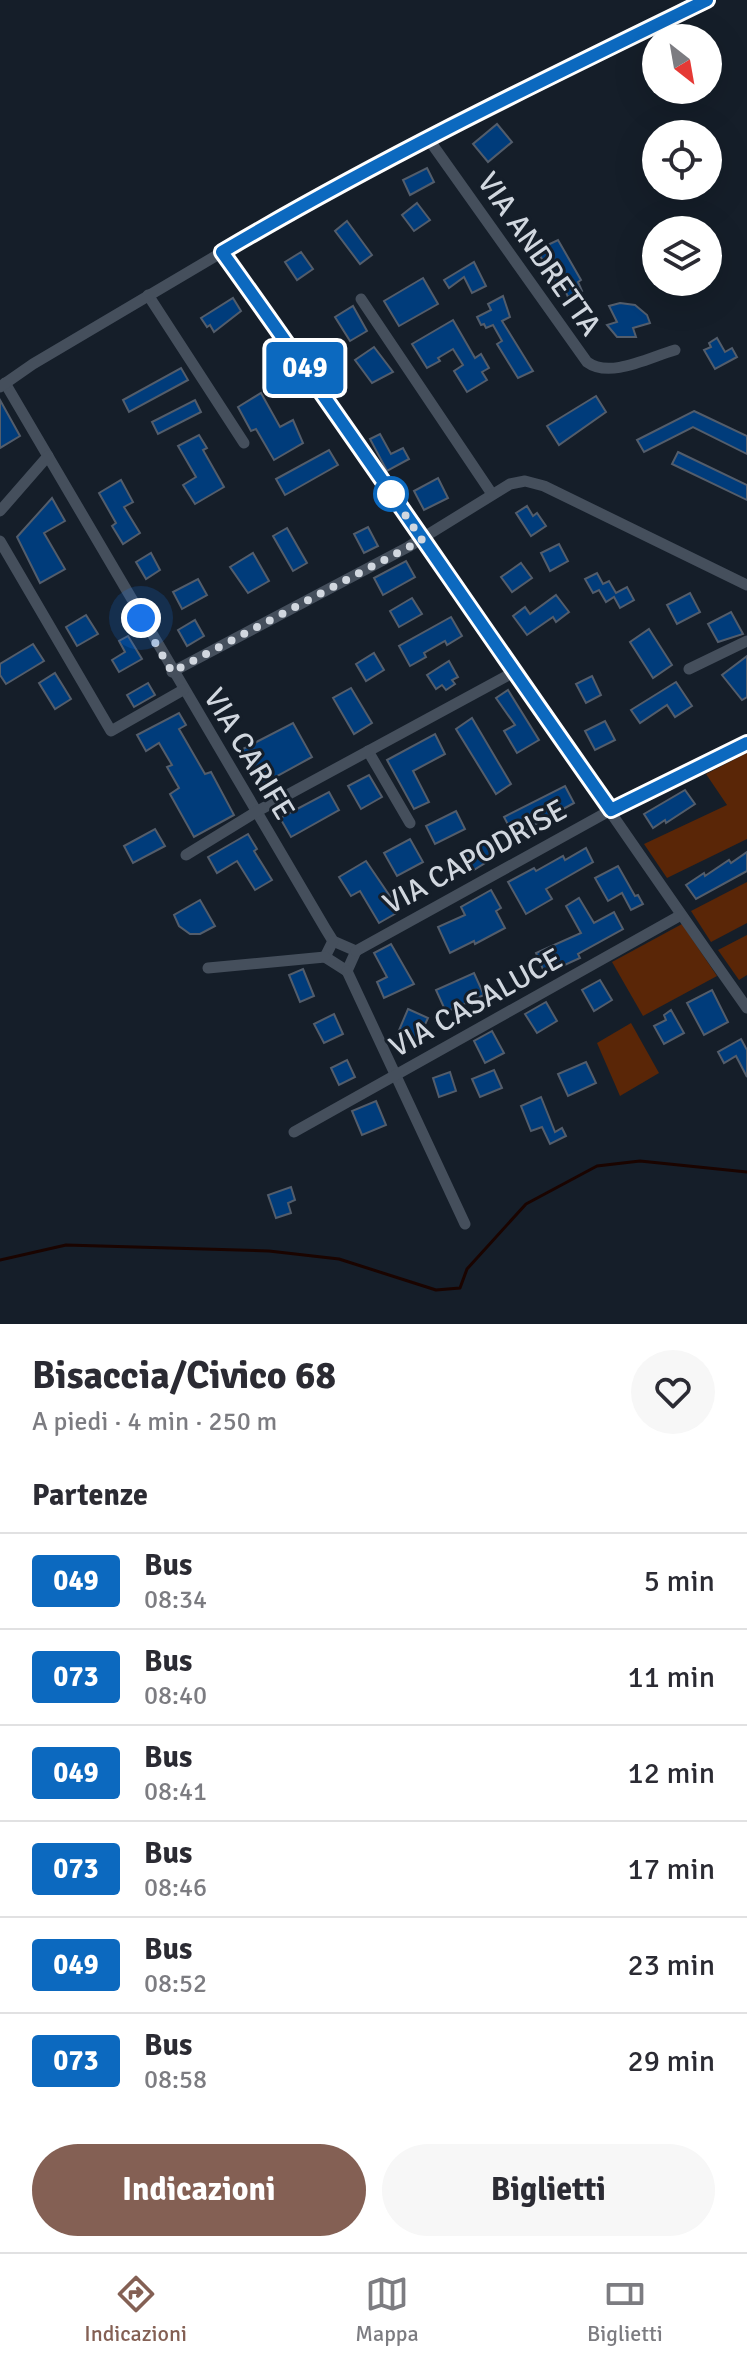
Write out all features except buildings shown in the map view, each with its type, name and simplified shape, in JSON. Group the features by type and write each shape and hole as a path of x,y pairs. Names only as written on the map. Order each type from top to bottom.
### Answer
{"street":[{"path":"3,385 322,193 427,137 707,0"},
{"name":"VIA ANDRETTA","path":"427,137 587,362 597,368 610,369 675,350"},
{"path":"222,252 335,410 747,1008"},
{"path":"148,295 244,443"},
{"path":"361,299 492,494"},
{"name":"VIA CARIFE","path":"3,385 48,456 172,672 333,941"},
{"path":"0,511 48,456"},
{"path":"172,672 422,540 492,494 520,481 540,484 746,584"},
{"path":"0,541 111,731 183,690"},
{"path":"689,669 747,641"},
{"path":"186,855 256,812 514,672"},
{"name":"VIA CAPODRISE","path":"356,951 611,810 747,743"},
{"path":"368,751 410,823"},
{"name":"VIA CASALUCE","path":"294,1132 681,915"},
{"path":"325,957 333,941 356,951 347,971"},
{"path":"208,968 325,957 347,971 465,1224"}],"shaded area":[{"path":"747,753 747,839 667,878 644,844 727,805 706,774"},
{"path":"747,882 747,923 711,942 691,911"},
{"path":"682,924 717,976 643,1016 612,962"},
{"path":"747,935 747,975 739,980 718,950"},
{"path":"631,1023 659,1073 620,1096 597,1043"}],"waterway":[{"path":"0,1260 66,1245 269,1251 339,1259 436,1290 460,1288 467,1269 526,1204 597,1166 640,1161 747,1172"}],"bus line":[{"name":"049","path":"707,0 427,137 222,252 611,810 747,743"}],"route":[{"path":"141,618 172,672 422,540 387,488 391,494"}]}
